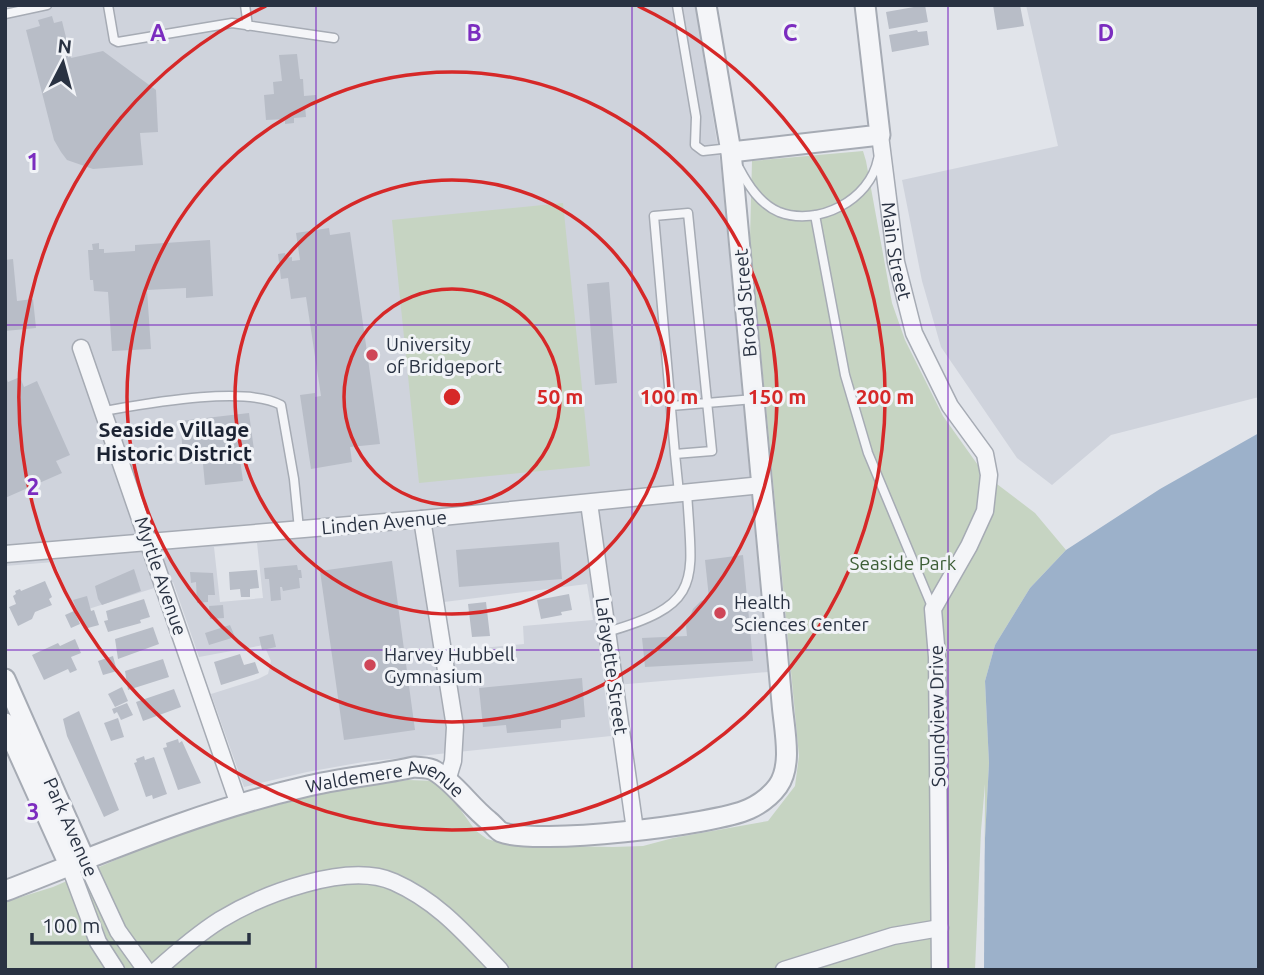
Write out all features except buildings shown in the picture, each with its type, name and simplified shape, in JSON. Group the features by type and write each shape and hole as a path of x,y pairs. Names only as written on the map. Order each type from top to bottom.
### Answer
{"street":[{"name":"Broad Street","path":"706,5 731,150 786,769"},
{"name":"Main Street","path":"866,5 896,262 910,322 929,368 950,406 985,454 989,475 985,511 969,546 933,609"},
{"path":"731,150 880,135"},
{"name":"Myrtle Avenue","path":"81,348 239,805"},
{"name":"Linden Avenue","path":"5,554 422,519 762,485"},
{"name":"Lafayette Street","path":"589,503 635,830"},
{"path":"422,519 455,727 453,761 447,781"},
{"name":"Soundview Drive","path":"933,609 937,657 940,970"},
{"name":"Park Avenue","path":"5,678 78,863 98,942 116,970"},
{"name":"Park Avenue","path":"5,723 78,863 118,931 146,970"},
{"name":"Waldemere Avenue","path":"5,891 160,829 239,805 303,787 414,767 433,769 472,808 502,832 539,836 591,835 635,830 711,819 747,810 768,799 779,785 786,769"},
{"path":"157,970 221,920 277,893 322,878 361,875 392,881 438,906 500,970"},
{"path":"784,970 893,936 940,928"}],"lane":[{"path":"5,14 47,5"},
{"path":"108,5 114,40 118,42 232,23 334,38"},
{"path":"245,5 248,26"},
{"path":"677,5 696,117 695,145 703,151 731,150 754,192 778,211 791,215 815,215 829,212 852,200 870,182 876,169 880,135"},
{"path":"607,632 643,622 661,613 677,600 690,575 691,559 683,493 675,454 654,216 688,213 712,451 675,454"},
{"path":"815,215 845,375 868,453 933,609"},
{"path":"104,411 177,399 250,398 281,405 294,479 299,529"},
{"path":"671,406 754,399"}],"shaded area":[{"name":"University of Bridgeport","path":"5,5 695,5 721,167 768,672 604,686 611,736 363,762 244,787 211,694 268,674 271,661 264,645 199,657 173,582 76,613 54,562 5,566","holes":["257,543 263,598 220,602 214,547","587,584 593,620 523,626 524,644 451,651 444,602"]},
{"path":"1026,5 1259,5 1259,397 1111,435 1052,485 1017,458 941,347 922,281 902,180 1058,146"}],"green space":[{"name":"Seaside Park","path":"863,151 892,303 905,340 943,416 985,475 1035,513 1066,550 1030,588 995,645 985,681 989,763 978,970 5,970 5,902 53,887 171,836 324,793 408,780 436,781 445,788 475,830 487,839 509,845 643,846 768,821 795,786 799,756 750,238 752,161"},
{"path":"563,203 590,466 419,483 392,220"}],"water":[{"path":"1259,433 1259,970 978,970 989,763 985,681 995,645 1030,588 1066,550 1160,489"}],"pier":[{"path":"985,784 984,970 975,970 981,831"}],"place":[{"name":"University of Bridgeport","path":"372,355"},
{"name":"Health Sciences Center","path":"720,613"},
{"name":"Harvey Hubbell Gymnasium","path":"370,665"}],"district":[{"name":"Seaside Village Historic District","path":"174,441"}]}
